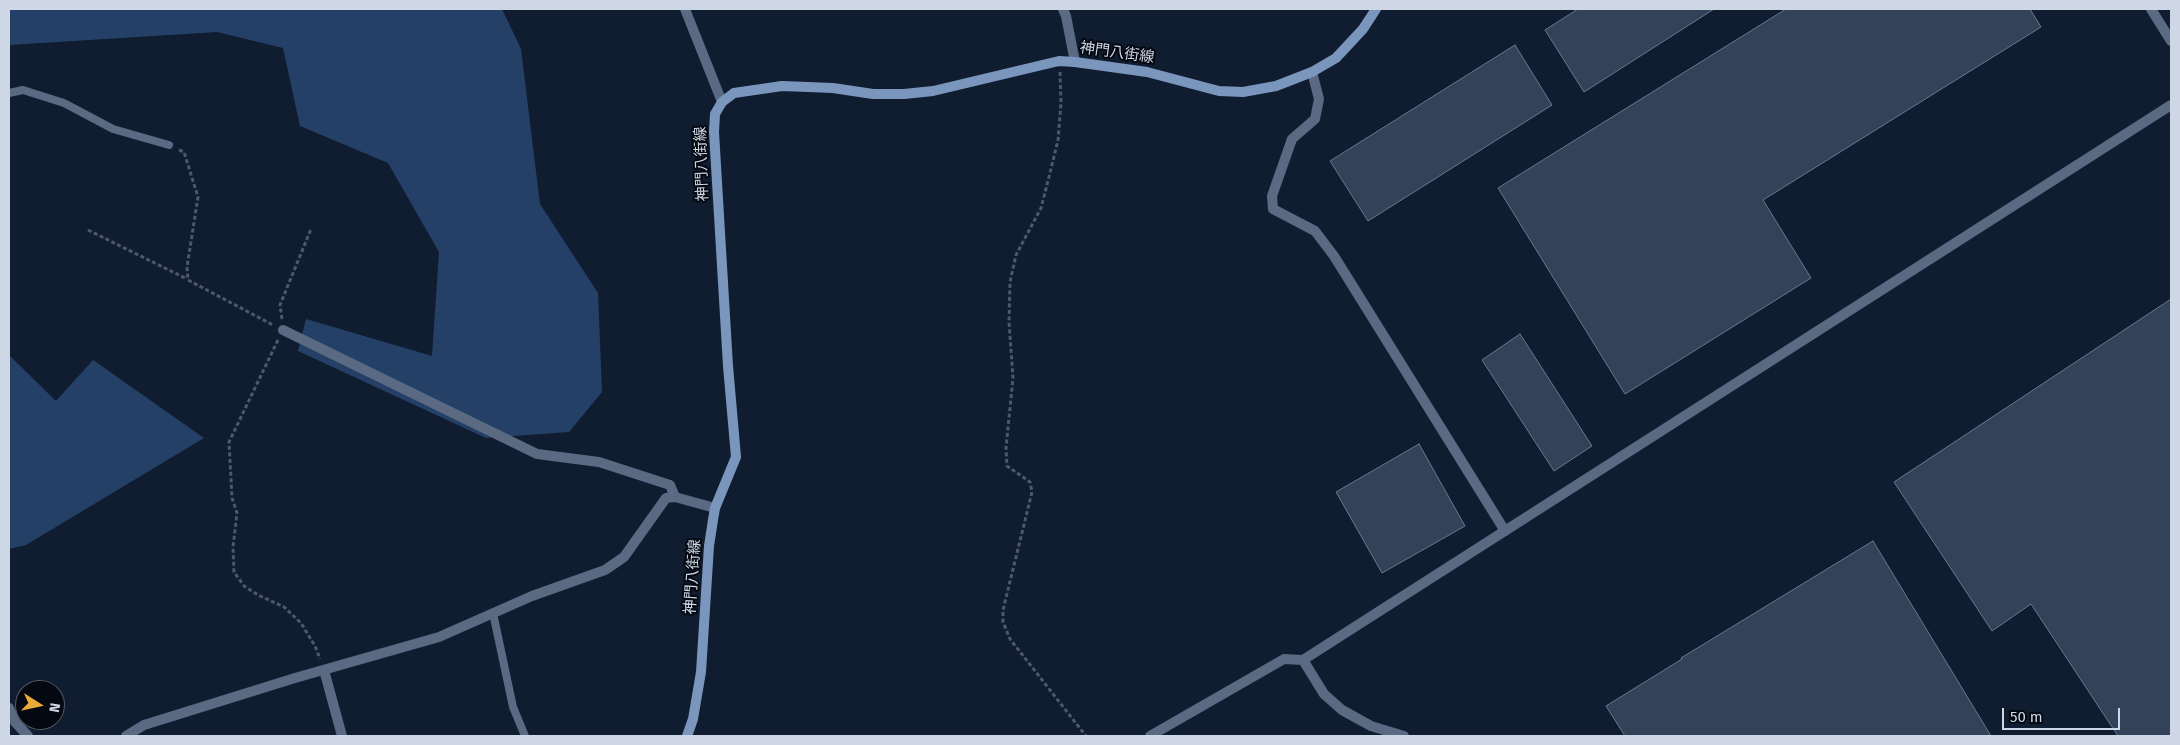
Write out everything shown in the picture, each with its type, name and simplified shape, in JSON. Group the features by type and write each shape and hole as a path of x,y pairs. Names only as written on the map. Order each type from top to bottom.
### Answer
{"main road":[{"name":"神門八街線","path":"687,736 693,719 701,672 709,546 716,508 736,457 728,366 714,132 715,114 722,102 734,93 782,86 833,88 873,94 904,94 933,91 1059,61 1147,72 1219,91 1243,92 1276,86 1312,72 1336,58 1363,29 1376,9"}],"street":[{"path":"686,9 722,102"},
{"path":"1063,9 1075,62"},
{"path":"2151,9 2171,41"},
{"path":"1312,72 1319,99 1315,119 1292,139 1272,196 1273,209 1315,231 1334,256 1505,531"},
{"path":"1150,736 1284,659 1303,660 2171,105"},
{"path":"282,330 537,454 598,462 670,485 675,497"},
{"path":"126,736 144,725 439,636 605,570 624,557 666,498 675,497 716,508"},
{"path":"1303,660 1324,694 1342,710 1371,726 1404,736"},
{"path":"324,670 342,736"},
{"path":"9,708 15,722 28,736"}],"lane":[{"path":"9,93 23,90 64,103 113,129 169,145"},
{"path":"493,613 513,707 525,736"}],"path":[{"path":"1059,61 1061,103 1058,140 1041,208 1016,255 1010,282 1009,322 1013,378 1006,448 1007,466 1030,482 1032,492 1003,610 1003,622 1010,638 1086,736"},
{"path":"169,145 184,152 198,197 186,267 188,280"},
{"path":"311,229 280,305 282,330 229,442 232,498 237,513 233,548 234,572 244,586 284,607 301,623 315,646 324,670"},
{"path":"88,230 282,330"}],"shaded area":[{"path":"9,9 502,9 521,49 540,204 598,293 602,392 569,432 486,438 298,351 306,319 432,356 439,252 388,163 300,126 283,48 217,32 9,45"},
{"path":"9,355 56,401 93,360 204,438 26,545 9,549"}],"building":[{"path":"1578,9 1714,9 1584,92 1545,30"},
{"path":"1786,9 2030,9 2041,27 1763,200 1811,278 1625,394 1498,188"},
{"path":"1515,45 1552,105 1368,221 1330,161"},
{"path":"2171,299 2171,736 2118,736 2031,604 1992,631 1894,482"},
{"path":"1520,334 1592,446 1554,471 1482,360"},
{"path":"1419,444 1465,526 1382,573 1336,492"},
{"path":"1873,541 1991,736 1625,736 1606,706"}]}
